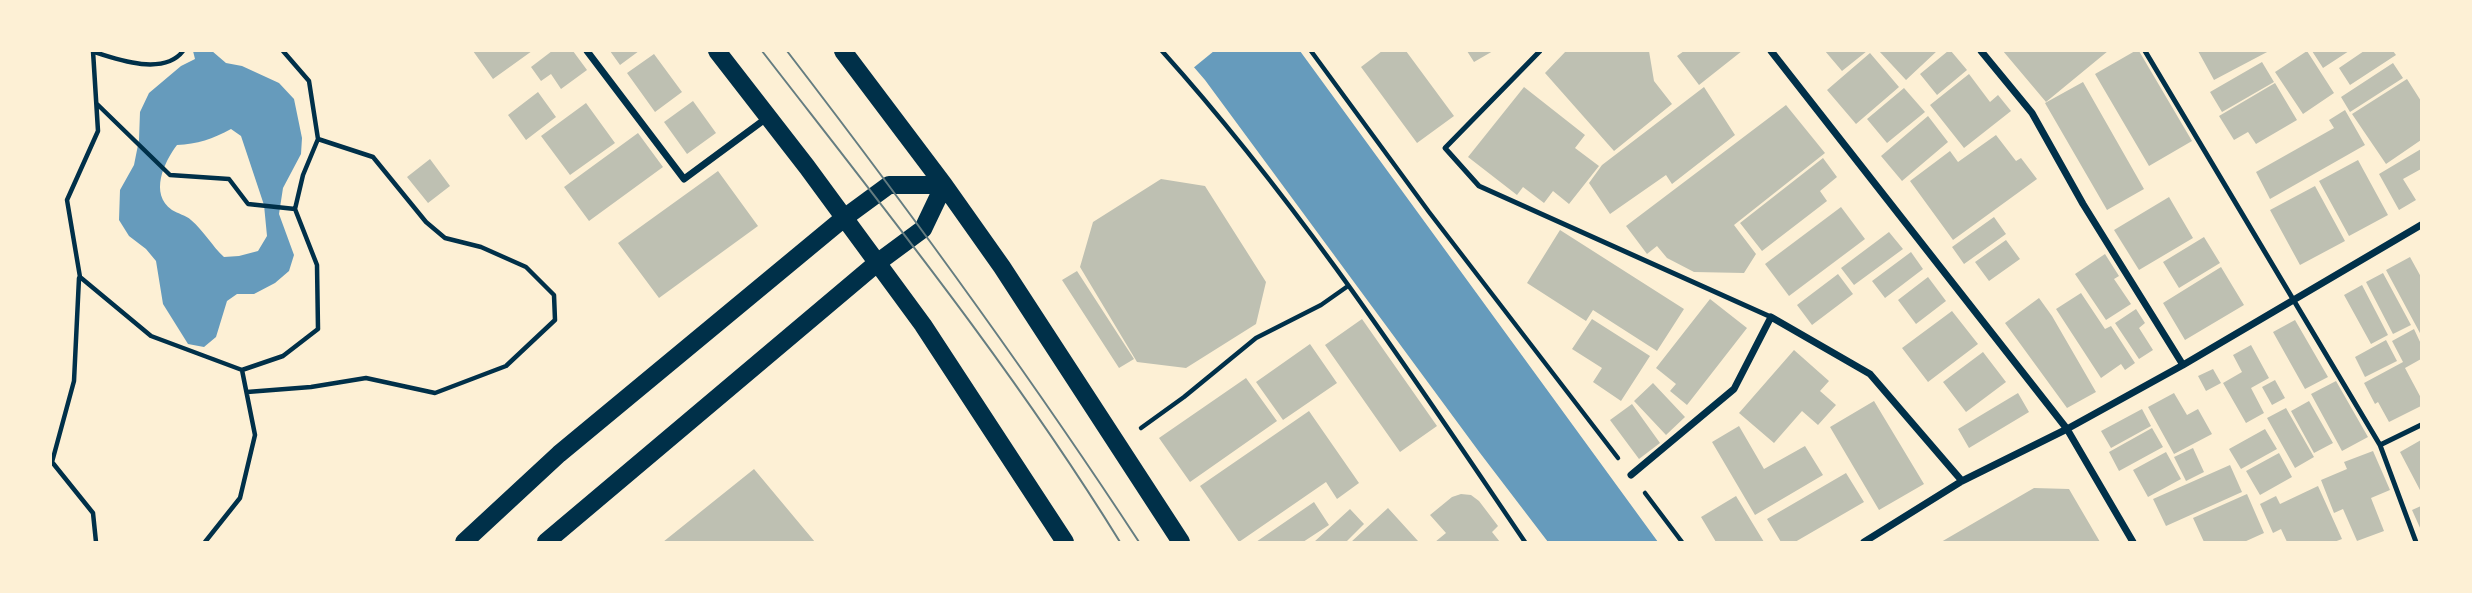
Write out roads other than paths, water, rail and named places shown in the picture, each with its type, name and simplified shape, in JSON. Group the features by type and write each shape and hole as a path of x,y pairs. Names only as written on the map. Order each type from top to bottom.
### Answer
{"main road":[{"path":"718,51 923,325 1065,542"},
{"path":"843,51 1002,267 1181,542"},
{"path":"464,542 559,454 844,218 889,185 944,186"},
{"path":"546,542 877,263 923,229 944,186"}],"street":[{"path":"587,51 684,179 768,117"},
{"path":"1771,51 2067,429 2133,542"},
{"path":"1981,51 2032,113 2083,204 2183,365"},
{"path":"1864,542 1962,481 2067,429 2183,365 2421,225"},
{"path":"1632,475 1734,389 1772,317 1870,374 1962,481"}],"lane":[{"path":"1540,51 1445,148 1479,186 1772,317"},
{"path":"2145,51 2380,445 2416,542"},
{"path":"2380,445 2421,425"}],"water":[{"path":"193,51 212,51 226,63 242,66 279,83 294,99 302,138 301,154 283,188 279,214 294,255 289,271 275,283 254,294 237,294 227,301 216,337 204,347 188,344 163,304 156,261 129,236 119,220 120,190 134,165 139,140 140,112 149,93 181,66 195,59","holes":["231,129 241,136 264,205 267,236 258,251 224,257 191,220 165,203 161,195 161,178 177,145 205,140"]},
{"path":"1180,51 1300,51 1658,542 1548,542 1205,80"}],"tram line":[{"path":"762,51 993,353 1120,542"},
{"path":"787,51 968,294 1139,542"}]}
